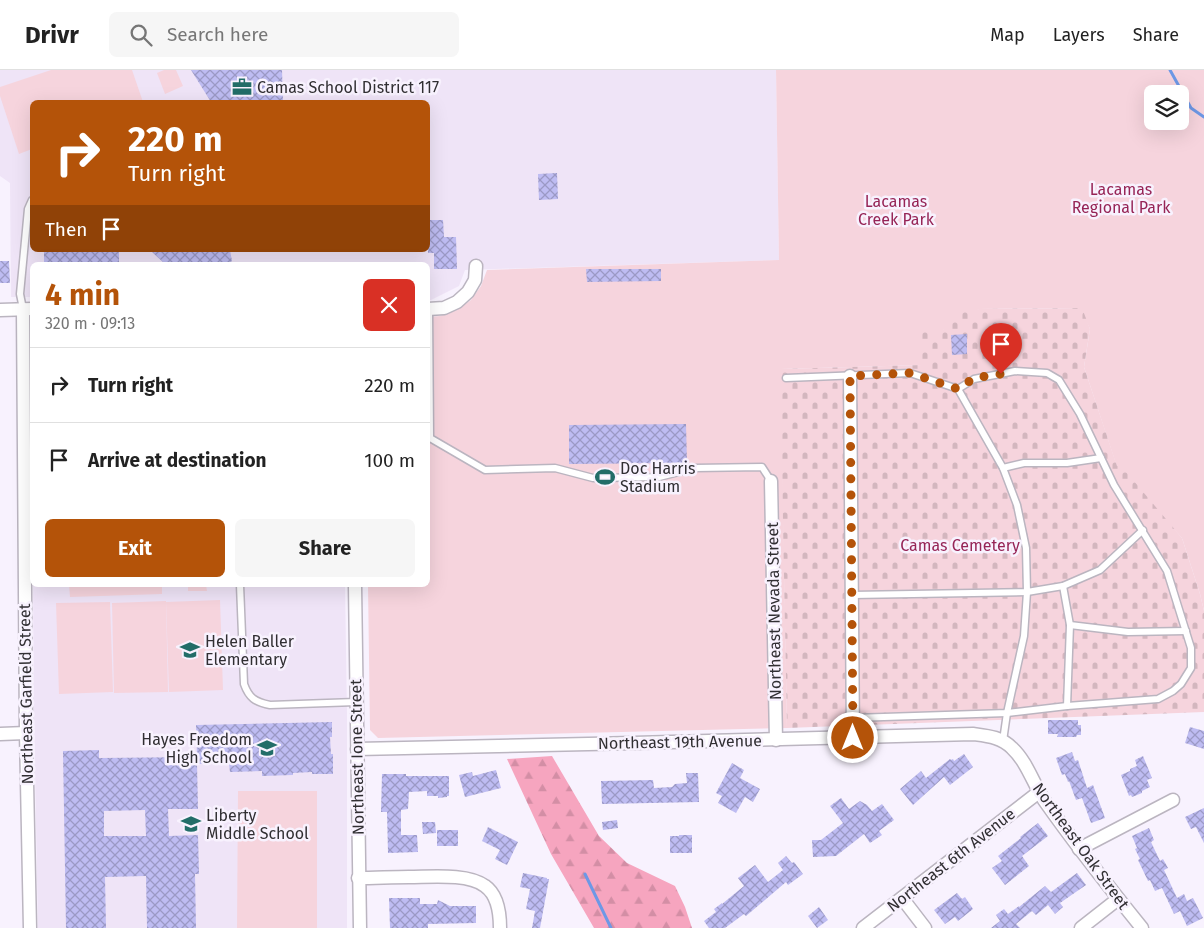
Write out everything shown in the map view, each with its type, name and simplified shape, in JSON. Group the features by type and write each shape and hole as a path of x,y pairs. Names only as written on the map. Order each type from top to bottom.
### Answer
{"street":[{"path":"430,309 444,308 457,302 468,292 475,280 476,266"},
{"path":"0,310 28,309"},
{"name":"Northeast Garfield Street","path":"28,309 26,733 30,928"},
{"path":"850,376 853,738"},
{"name":"Northeast Nevada Street","path":"772,481 776,740"},
{"name":"Northeast Ione Street","path":"355,587 360,928"},
{"path":"0,734 26,733"},
{"name":"Northeast 19th Avenue","path":"357,749 973,734 990,736 1003,741"},
{"name":"Northeast Oak Street","path":"1003,741 1013,748 1024,763 1039,792 1078,849 1142,928"},
{"name":"Northeast 6th Avenue","path":"863,928 1039,792"},
{"path":"1078,849 1174,800"},
{"path":"358,878 444,876 469,878 486,886 497,900 500,928"},
{"path":"902,898 926,928"},
{"path":"1080,928 1118,899"}],"lane":[{"path":"28,309 20,294 30,204"},
{"path":"853,718 1008,713 1158,699 1174,691 1191,668 1191,648 1167,571 1114,485 1080,414 1059,380 1047,373 1015,371 974,378 958,389"},
{"path":"786,378 910,373 958,389 1003,468 1017,505 1026,548 1028,592 1024,636 1003,741"},
{"path":"430,438 485,470 555,468 593,478 658,477 695,468 762,467 772,481"},
{"path":"1003,468 1024,463 1067,463 1101,458"},
{"path":"852,595 1028,592 1064,586 1100,570 1142,530"},
{"path":"1064,586 1070,625 1067,706"},
{"path":"240,587 244,684 247,692 253,699 261,703 270,704 356,702"},
{"path":"1070,625 1128,632 1186,631"}],"shaded area":[{"path":"0,70 776,70 779,260 465,270 459,286 431,300 430,262 30,262 30,297 11,297 10,183 0,176"},
{"name":"Liberty Middle School","path":"33,587 345,587 347,928 38,928"}],"green space":[{"path":"51,70 132,70 142,100 30,100 30,150 19,154 0,96 0,87"},
{"path":"164,70 176,70 183,86 165,94 157,73"},
{"path":"776,70 1204,70 1204,611 1182,538 1117,467 1084,367 1090,329 1080,308 979,309 943,330 922,365 781,369 787,728 378,738 370,730 368,587 430,587 430,317 440,316 457,310 471,300 481,286 487,270 779,260"},
{"name":"Camas Cemetery","path":"1082,308 1090,329 1084,367 1117,466 1122,467 1182,538 1200,594 1204,611 1204,712 787,728 780,369 922,365 922,332 943,330 950,315 979,309"},
{"path":"69,587 162,587 162,594 70,597"},
{"path":"188,587 206,587 207,591 188,591"},
{"path":"220,600 223,690 169,692 166,602"},
{"path":"166,601 168,692 114,693 112,603"},
{"path":"110,602 113,692 59,694 56,603"},
{"path":"552,756 599,836 627,863 675,886 692,928 594,928 551,854 507,759"},
{"path":"238,791 317,791 317,928 237,928"}],"building":[{"name":"Camas School District 117","path":"191,70 282,70 283,100 210,100"},
{"path":"557,173 558,199 539,200 538,174"},
{"path":"430,220 443,220 444,237 456,237 457,269 434,269 434,253 428,253 430,252"},
{"path":"44,252 119,252 119,262 44,262"},
{"path":"152,252 230,252 232,261 230,262 163,262"},
{"path":"0,261 9,261 10,283 0,283"},
{"path":"586,269 661,269 661,281 587,282"},
{"path":"967,334 967,354 952,355 951,335"},
{"path":"686,424 687,463 569,464 569,425"},
{"path":"1048,720 1078,720 1078,725 1081,725 1081,735 1076,737 1057,737 1058,734 1048,734"},
{"path":"332,722 332,737 330,737 331,754 333,754 333,774 312,774 312,772 262,776 262,771 230,772 229,763 197,764 198,809 168,809 169,836 198,835 199,874 195,874 196,928 147,928 146,876 105,877 106,928 66,928 63,751 99,750 99,758 197,757 196,725","holes":["145,810 146,836 104,836 104,811"]},
{"path":"1190,727 1204,731 1204,749 1185,743"},
{"path":"1072,752 1075,761 1078,760 1087,788 1093,785 1105,818 1091,823 1082,798 1076,800 1069,781 1065,774 1062,775 1056,758"},
{"path":"964,754 973,767 950,785 944,777 913,805 900,789 921,771 926,778 950,759 954,761"},
{"path":"1143,756 1152,778 1147,780 1150,787 1132,797 1131,795 1129,796 1121,775 1137,766 1135,760"},
{"path":"732,763 744,770 740,778 760,789 753,802 745,797 736,813 718,803 722,796 716,793"},
{"path":"496,770 501,788 465,797 459,775 472,772 473,776"},
{"path":"686,773 698,773 699,802 602,804 601,781 653,780 654,788 672,787 675,784 687,783"},
{"path":"382,774 449,776 449,796 438,798 438,796 427,796 427,791 409,792 408,809 401,810 401,835 417,835 418,852 388,853 387,812 381,812"},
{"path":"841,798 849,809 860,801 872,811 882,804 894,820 879,831 882,835 870,843 864,834 836,856 813,857 812,840 821,840 843,823 830,806"},
{"path":"1204,808 1204,843 1196,827 1191,829 1185,817"},
{"path":"617,820 618,828 603,830 602,822"},
{"path":"422,822 435,822 436,833 423,834"},
{"path":"1038,823 1048,836 1022,856 1029,866 1005,885 992,868 1002,861 998,856"},
{"path":"488,827 518,842 507,865 495,859 500,850 482,841"},
{"path":"1149,828 1154,840 1151,842 1160,861 1163,859 1168,868 1164,870 1177,898 1184,894 1187,901 1193,898 1203,918 1187,926 1180,911 1174,914 1162,888 1155,891 1138,860 1140,859 1132,836"},
{"path":"437,830 458,830 458,846 437,846"},
{"path":"692,835 692,853 670,853 670,836"},
{"path":"786,856 792,863 794,862 803,874 788,885 786,882 746,916 744,914 725,928 709,928 704,921 716,912 714,909 744,886 738,878 755,865 768,882 783,870 778,863"},
{"path":"523,873 549,879 540,928 532,928 535,911 526,909 530,889 520,887"},
{"path":"1077,873 1086,885 1060,903 1063,907 1055,914 1048,905 1036,915 1032,911 1016,924 1020,928 991,928 1000,921 996,915 1004,909 1008,914 1045,886 1051,892"},
{"path":"957,893 962,899 965,897 973,909 958,921 955,917 945,924 934,910"},
{"path":"389,898 420,898 420,904 437,904 438,900 450,906 476,906 476,923 428,924 428,928 390,928"},
{"path":"819,907 828,920 817,928 808,916"}],"waterway":[{"path":"1170,70 1191,108 1204,117"},
{"path":"585,874 611,928"}],"place":[{"name":"Camas School District 117","path":"242,87"},
{"name":"Doc Harris Stadium","path":"605,477"},
{"name":"Helen Baller Elementary","path":"190,650"},
{"name":"Hayes Freedom High School","path":"267,748"},
{"name":"Liberty Middle School","path":"191,824"}],"route":[{"path":"853,738 850,376 910,373 958,389 974,378 1001,374"}],"park label":[{"name":"Lacamas Regional Park","path":"1121,198"},
{"name":"Lacamas Creek Park","path":"896,210"}]}
